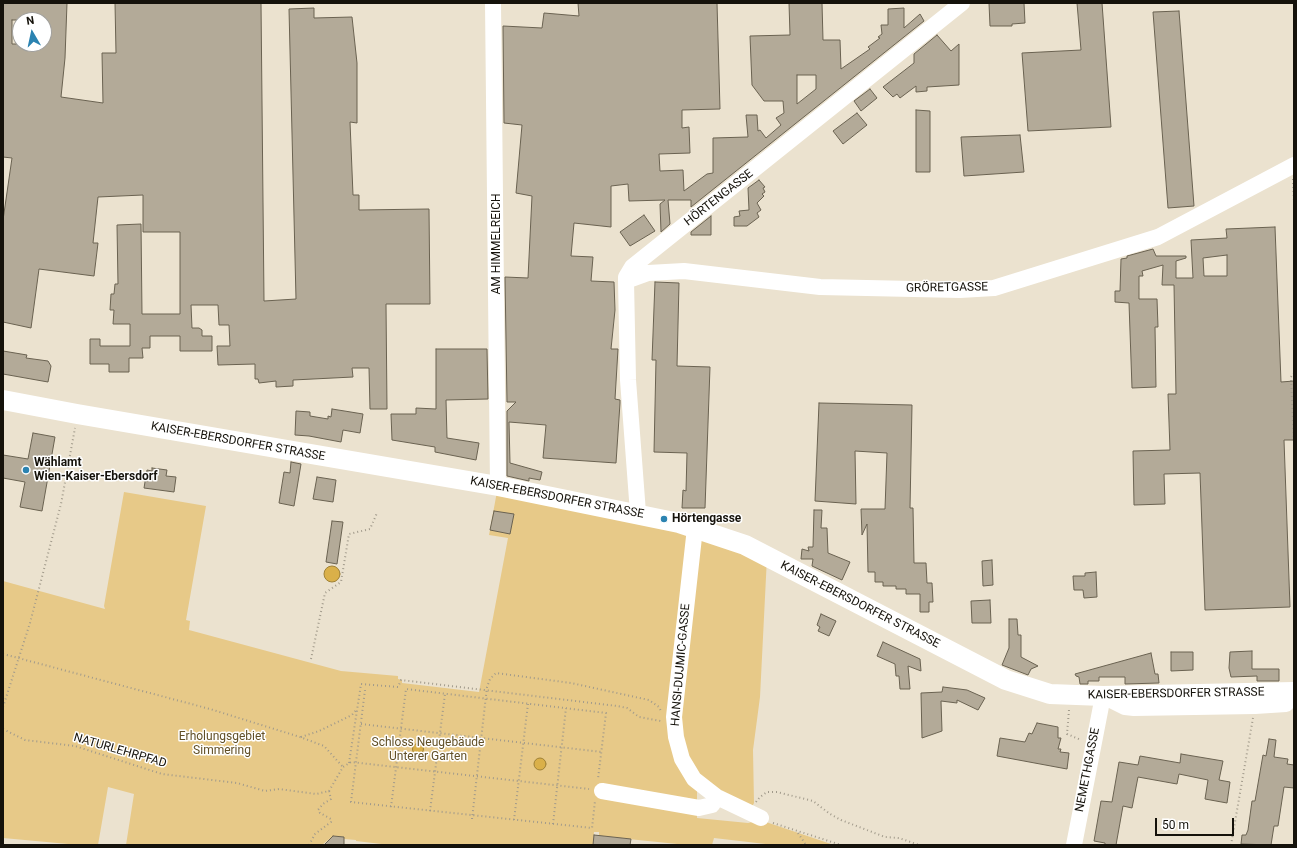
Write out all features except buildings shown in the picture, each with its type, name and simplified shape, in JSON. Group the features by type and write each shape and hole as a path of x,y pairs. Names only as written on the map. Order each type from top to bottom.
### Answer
{"main road":[{"name":"KAISER-EBERSDORFER STRASSE","path":"3,400 498,486 638,513 695,528 745,545 1006,680 1050,694 1103,696 1292,692"}],"street":[{"name":"AM HIMMELREICH","path":"493,3 498,486"},
{"name":"HÖRTENGASSE","path":"626,281 626,277 632,267 962,3"},
{"name":"GRÖRETGASSE","path":"626,281 648,273 684,271 820,287 960,290 994,288 1158,237 1293,166"},
{"path":"626,281 628,380 638,513"},
{"name":"HANSI-DUJMIC-GASSE","path":"695,528 670,721 679,750 689,772 707,791 756,816"},
{"path":"1103,696 1125,707 1134,708 1255,706 1286,704 1292,692"},
{"name":"NEMETHGASSE","path":"1074,845 1103,696"},
{"path":"599,791 699,808 712,804 717,797"}],"path":[{"path":"1293,166 1294,202"},
{"path":"1294,373 1291,377 1294,444"},
{"path":"3,707 20,657 61,504 77,414"},
{"path":"310,659 325,593 341,582 349,534 370,529 377,513"},
{"path":"3,654 20,657 210,709 300,737 324,746 343,767"},
{"path":"472,819 487,691 490,679 496,673 571,683 649,700 659,707 670,721"},
{"path":"350,762 361,684 398,687 401,680 622,707 639,717 670,721"},
{"path":"365,690 351,802 390,807 472,816 592,828 599,791 606,713 406,689 390,807"},
{"path":"430,811 444,694"},
{"path":"514,820 528,704"},
{"path":"1231,845 1255,706"},
{"path":"553,824 566,708"},
{"path":"1069,708 1067,734 1081,740"},
{"path":"300,737 319,731 352,716 357,709"},
{"path":"361,724 602,752"},
{"name":"NATURLEHRPFAD","path":"3,730 25,740 75,746 162,774 237,783 265,791 279,789 316,794 329,790"},
{"path":"309,845 315,834 331,822 331,820 318,810 323,804 331,799 329,790 343,767 350,762 599,791"},
{"path":"841,845 798,832 756,816 760,797 767,792 777,792 813,801 830,814 841,820 878,835 899,838 919,845"},
{"path":"798,832 806,845"}],"green space":[{"path":"498,486 638,513 767,557 760,697 753,750 754,803 751,809 697,790 697,818 748,823 760,820 834,845 774,845 714,838 712,845 687,845 599,836 599,832 594,832 593,845 390,845 356,841 344,839 344,837 333,836 322,845 126,845 134,794 108,787 98,845 79,845 3,838 3,581 105,609 104,606 124,492 206,506 186,620 190,621 189,630 341,671 398,676 398,679 402,680 402,683 479,692 508,538 489,535"}],"shaded area":[{"path":"329,566 335,566 340,571 338,580 335,582 329,582 324,577 324,571"},
{"path":"418,743 422,745 424,749 422,753 418,755 414,753 412,749 414,745"},
{"path":"540,758 544,760 546,764 544,768 540,770 536,768 534,764 536,760"}],"place":[{"name":"Wählamt Wien-Kaiser-Ebersdorf","path":"26,470"},
{"name":"Hörtengasse","path":"664,519"}],"park label":[{"name":"Erholungsgebiet Simmering","path":"222,744"},
{"name":"Schloss Neugebäude Unterer Garten","path":"428,750"}]}
